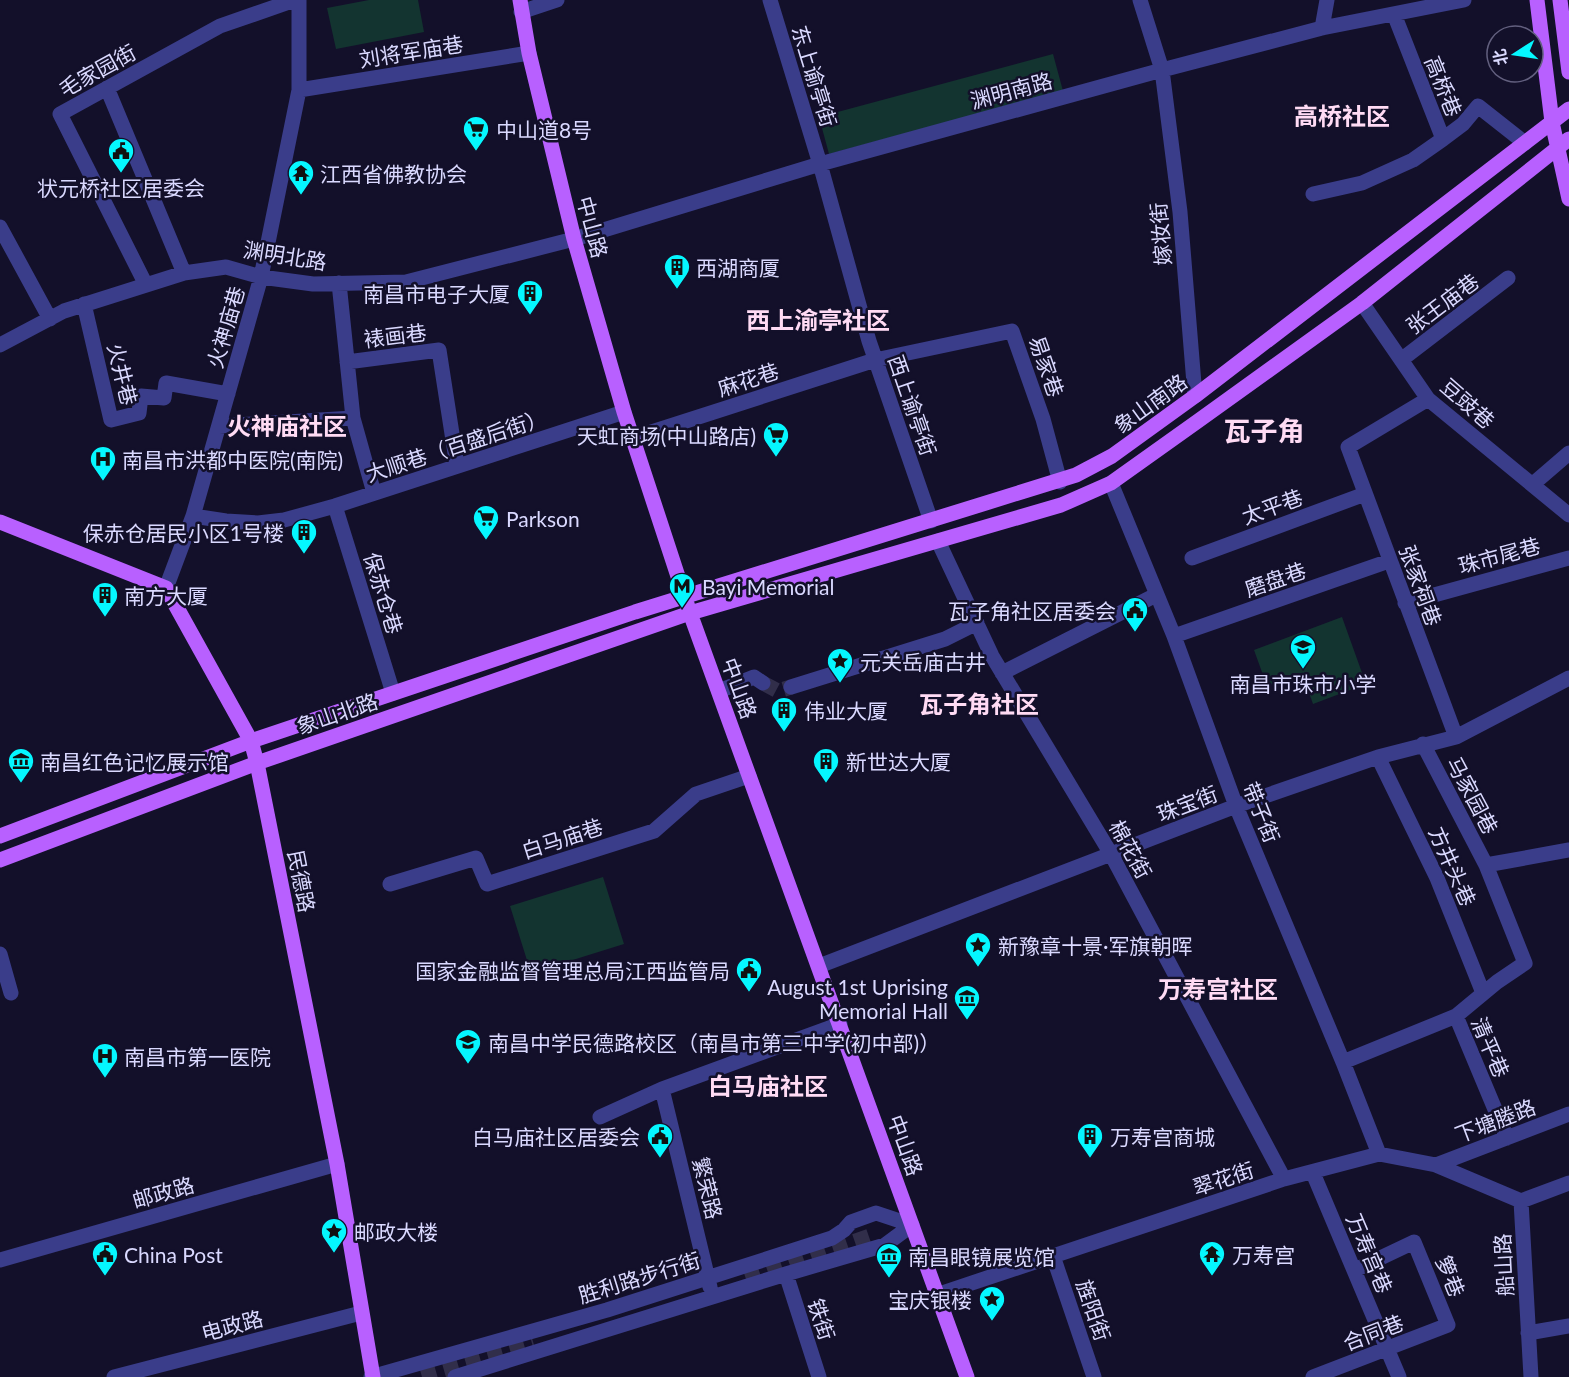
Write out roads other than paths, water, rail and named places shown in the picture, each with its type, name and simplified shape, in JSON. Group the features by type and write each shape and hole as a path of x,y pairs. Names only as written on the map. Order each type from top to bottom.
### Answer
{"main road":[{"path":"1537,0 1552,122 1563,144 1569,199"},
{"path":"1560,0 1569,72"},
{"name":"中山路","path":"520,6 529,53 574,239 624,412 690,614 939,1294 967,1377"},
{"name":"象山南路","path":"684,595 1060,482 1112,456 1195,396 1569,109"},
{"name":"象山南路","path":"690,614 1061,504 1111,483 1362,303 1563,144"},
{"path":"0,522 166,588"},
{"name":"民德路","path":"166,588 251,741 257,763 337,1164 372,1377"},
{"name":"象山北路","path":"0,836 251,741 684,595"},
{"name":"象山北路","path":"0,860 257,763 690,614"}],"street":[{"name":"毛家园街","path":"146,285 60,114 220,26 297,0"},
{"name":"火神庙巷","path":"166,588 193,516 261,277 299,90 297,0"},
{"path":"520,6 557,0"},
{"name":"东上谕亭街","path":"770,0 820,164"},
{"name":"嫁妆街","path":"1140,0 1162,70 1180,212 1195,396"},
{"path":"1322,28 1327,0"},
{"name":"渊明南路","path":"574,239 820,164 1162,70 1322,28 1464,0"},
{"name":"高桥巷","path":"1394,14 1443,139 1463,124 1478,106 1525,143"},
{"name":"刘将军庙巷","path":"299,90 529,53"},
{"path":"107,88 184,273"},
{"path":"1313,194 1362,183 1413,160 1443,139"},
{"name":"西上谕亭街","path":"820,164 875,360 931,521"},
{"path":"0,227 50,318"},
{"name":"渊明北路","path":"0,345 64,311 184,273 226,267 261,277 313,284 406,282 574,239"},
{"name":"张王庙巷","path":"1401,360 1509,278"},
{"path":"339,284 353,418 374,493"},
{"name":"豆豉巷","path":"1362,303 1428,399 1569,515"},
{"name":"火井巷","path":"84,304 111,420 139,413 141,396 164,398 166,383 228,394"},
{"name":"易家巷","path":"875,360 1012,331 1043,419 1060,482"},
{"name":"裱画巷","path":"347,362 439,350 457,466"},
{"name":"麻花巷","path":"633,438 875,360"},
{"name":"张家祠巷","path":"1428,399 1348,447 1456,737"},
{"name":"大顺巷（百盛后街）","path":"193,516 258,523 284,520 335,506 624,412"},
{"path":"219,426 353,418"},
{"path":"1533,484 1569,453"},
{"name":"带子街","path":"1111,483 1174,636 1236,806 1343,1062 1378,1154"},
{"name":"太平巷","path":"1192,558 1365,495"},
{"name":"保赤仓巷","path":"335,506 393,693"},
{"name":"棉花街","path":"938,541 1002,673 1112,854 1284,1179"},
{"name":"珠市尾巷","path":"1405,603 1569,558"},
{"name":"磨盘巷","path":"1174,636 1389,561"},
{"path":"1002,673 1156,595"},
{"path":"791,687 945,639 977,623"},
{"path":"718,691 754,677 763,683"},
{"name":"珠宝街","path":"819,966 1236,806 1378,757 1456,737 1569,678"},
{"name":"马家园巷","path":"1423,744 1486,865 1525,963 1456,1016"},
{"name":"方井头巷","path":"1378,757 1437,878 1484,993"},
{"name":"白马庙巷","path":"390,884 476,858 487,884 654,831 696,794 749,776"},
{"name":"马家园巷","path":"1486,865 1569,850"},
{"path":"0,954 11,993"},
{"name":"清平巷","path":"1343,1062 1456,1016 1507,1138"},
{"path":"600,1117 662,1089 840,1024"},
{"name":"繁荣路","path":"662,1089 713,1298"},
{"name":"下塘塍路","path":"1436,1166 1569,1114"},
{"name":"翠花街","path":"939,1294 1284,1179 1378,1154 1436,1166 1466,1183 1521,1201"},
{"name":"邮政路","path":"0,1260 337,1164"},
{"name":"万寿宫巷","path":"1313,1173 1400,1377"},
{"path":"1521,1201 1569,1183"},
{"name":"船山路","path":"1521,1201 1531,1377"},
{"name":"胜利路步行街","path":"372,1377 607,1310 832,1238 851,1222 876,1213 912,1225"},
{"path":"455,1377 885,1245 912,1225"},
{"name":"箩巷","path":"1355,1270 1414,1242 1448,1325"},
{"name":"旌阳街","path":"1053,1256 1094,1377"},
{"name":"铁街","path":"786,1274 819,1377"},
{"name":"电政路","path":"114,1377 361,1313"},
{"name":"合同巷","path":"1316,1377 1448,1325"},
{"path":"1528,1333 1569,1326"}],"tunnel":[{"path":"763,683 778,691 791,687"},
{"path":"746,1279 873,1235"},
{"path":"422,1377 534,1345"}],"place":[{"name":"中山道8号","path":"476,152"},
{"name":"状元桥社区居委会","path":"121,174"},
{"name":"江西省佛教协会","path":"301,196"},
{"name":"西湖商厦","path":"677,290"},
{"name":"南昌市电子大厦","path":"530,316"},
{"name":"天虹商场(中山路店)","path":"776,458"},
{"name":"南昌市洪都中医院(南院)","path":"103,482"},
{"name":"Parkson","path":"486,541"},
{"name":"保赤仓居民小区1号楼","path":"304,555"},
{"name":"Bayi Memorial","path":"682,609"},
{"name":"南方大厦","path":"105,618"},
{"name":"瓦子角社区居委会","path":"1135,633"},
{"name":"南昌市珠市小学","path":"1303,670"},
{"name":"元关岳庙古井","path":"840,684"},
{"name":"伟业大厦","path":"784,733"},
{"name":"南昌红色记忆展示馆","path":"21,784"},
{"name":"新世达大厦","path":"826,784"},
{"name":"新豫章十景·军旗朝晖","path":"978,968"},
{"name":"国家金融监督管理总局江西监管局","path":"749,993"},
{"name":"August 1st Uprising Memorial Hall","path":"967,1021"},
{"name":"南昌中学民德路校区（南昌市第三中学(初中部)）","path":"468,1065"},
{"name":"南昌市第一医院","path":"105,1079"},
{"name":"白马庙社区居委会","path":"660,1159"},
{"name":"万寿宫商城","path":"1090,1159"},
{"name":"邮政大楼","path":"334,1254"},
{"name":"China Post","path":"105,1277"},
{"name":"万寿宫","path":"1212,1277"},
{"name":"南昌眼镜展览馆","path":"889,1279"},
{"name":"宝庆银楼","path":"992,1322"}],"district":[{"name":"高桥社区","path":"1342,115"},
{"name":"西上渝亭社区","path":"818,319"},
{"name":"火神庙社区","path":"287,425"},
{"name":"瓦子角","path":"1264,430"},
{"name":"瓦子角社区","path":"979,703"},
{"name":"万寿宫社区","path":"1218,988"},
{"name":"白马庙社区","path":"768,1085"}]}
